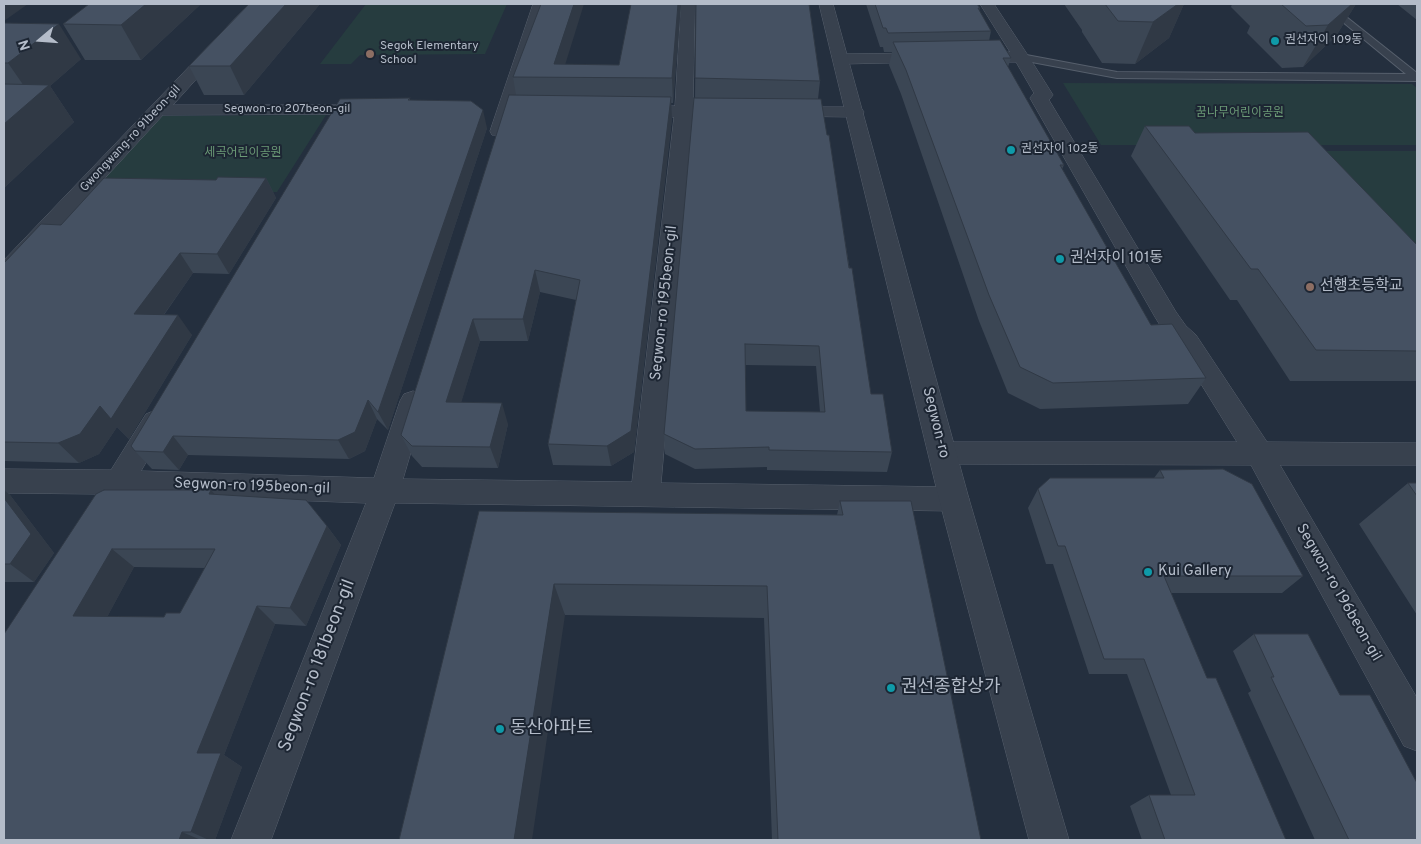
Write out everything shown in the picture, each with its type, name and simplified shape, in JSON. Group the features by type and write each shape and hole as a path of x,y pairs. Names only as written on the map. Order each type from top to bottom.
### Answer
{"street":[{"name":"Gwongwang-ro 91beon-gil","path":"4,274 257,4"},
{"path":"491,156 540,4"},
{"path":"684,112 688,4"},
{"name":"Segwon-ro","path":"826,4 944,453 954,499 1049,840"},
{"name":"Segwon-ro 196beon-gil","path":"987,4 1044,95 1039,98 1167,317 1177,332 1188,341 1259,454 1417,733"},
{"path":"986,57 1020,57"},
{"path":"841,58 939,58"},
{"name":"Segwon-ro 207beon-gil","path":"159,110 389,110"},
{"path":"325,135 340,110"},
{"path":"615,111 751,112"},
{"name":"Segwon-ro 195beon-gil","path":"645,494 684,112"},
{"path":"770,112 855,112"},
{"path":"385,491 420,379"},
{"path":"94,522 165,406"},
{"path":"944,453 1417,454"},
{"name":"Segwon-ro 195beon-gil","path":"4,481 120,482 385,491 954,499"},
{"name":"Segwon-ro 181beon-gil","path":"251,840 385,491"}],"lane":[{"path":"1325,4 1417,77"},
{"path":"1020,57 1117,75 1417,77"}],"green space":[{"path":"366,4 507,4 485,54 360,55 351,64 320,64"},
{"name":"꿈나무어린이공원","path":"1063,83 1412,84 1417,88 1417,145 1101,145"},
{"name":"세곡어린이공원","path":"326,115 277,192 88,195 161,116"},
{"path":"1319,151 1417,151 1417,251"}],"building":[{"path":"89,4 146,4 121,25 63,24"},
{"path":"249,4 286,4 230,66 189,66"},
{"path":"541,4 574,4 554,64 619,65 631,4 678,4 672,78 513,77"},
{"path":"696,4 809,4 820,81 695,78"},
{"path":"875,4 977,4 991,31 888,33 886,28 883,28"},
{"path":"1105,4 1178,4 1153,22 1118,21"},
{"path":"1281,4 1352,4 1328,25 1306,26"},
{"path":"4,23 59,24 8,63 4,63"},
{"path":"1000,40 1011,58 1003,58 1064,165 1060,165 1151,325 1172,324 1206,378 1053,383 1020,367 989,295 906,70 893,42"},
{"path":"4,84 49,85 4,124"},
{"path":"509,95 671,97 631,431 607,446 548,444 580,280 535,270 523,319 473,319 446,402 502,403 490,447 412,446 401,435"},
{"path":"410,98 408,100 471,101 483,110 378,412 368,400 355,432 338,440 173,436 163,452 135,451 131,446 340,99"},
{"path":"694,98 821,99 827,135 829,135 849,268 852,268 871,394 883,394 892,452 769,450 769,447 695,449 664,434","holes":["745,344 819,346 825,412 746,411"]},
{"path":"1145,126 1189,126 1195,133 1308,132 1417,245 1417,351 1316,350 1258,269 1251,269"},
{"path":"218,177 266,178 217,254 180,253 134,314 178,315 111,419 100,406 80,434 58,443 4,442 4,263 41,224 61,225 104,178 216,180"},
{"path":"1223,469 1252,484 1303,576 1164,576 1207,678 1216,678 1286,840 1165,840 1149,795 1195,795 1144,659 1104,659 1065,546 1058,546 1038,489 1050,478 1164,478 1160,470"},
{"path":"1408,483 1417,483 1417,496"},
{"path":"104,490 211,490 209,494 306,500 327,526 290,608 257,606 197,753 221,753 191,832 182,832 179,840 4,840 4,634 96,494","holes":["112,549 215,549 180,613 166,613 164,617 73,616"]},
{"path":"4,498 31,534 10,564 4,564"},
{"path":"840,501 911,501 981,840 778,840 767,586 554,584 514,840 399,840 479,511 843,515"},
{"path":"1254,634 1308,634 1340,695 1370,695 1417,783 1417,840 1349,840 1271,677 1274,677"}],"place":[{"name":"권선자이 109동","path":"1275,41"},
{"name":"Segok Elementary School","path":"370,54"},
{"name":"권선자이 102동","path":"1011,150"},
{"name":"권선자이 101동","path":"1060,259"},
{"name":"선행초등학교","path":"1310,287"},
{"name":"Kui Gallery","path":"1148,572"},
{"name":"권선종합상가","path":"891,688"},
{"name":"동산아파트","path":"500,729"}]}
